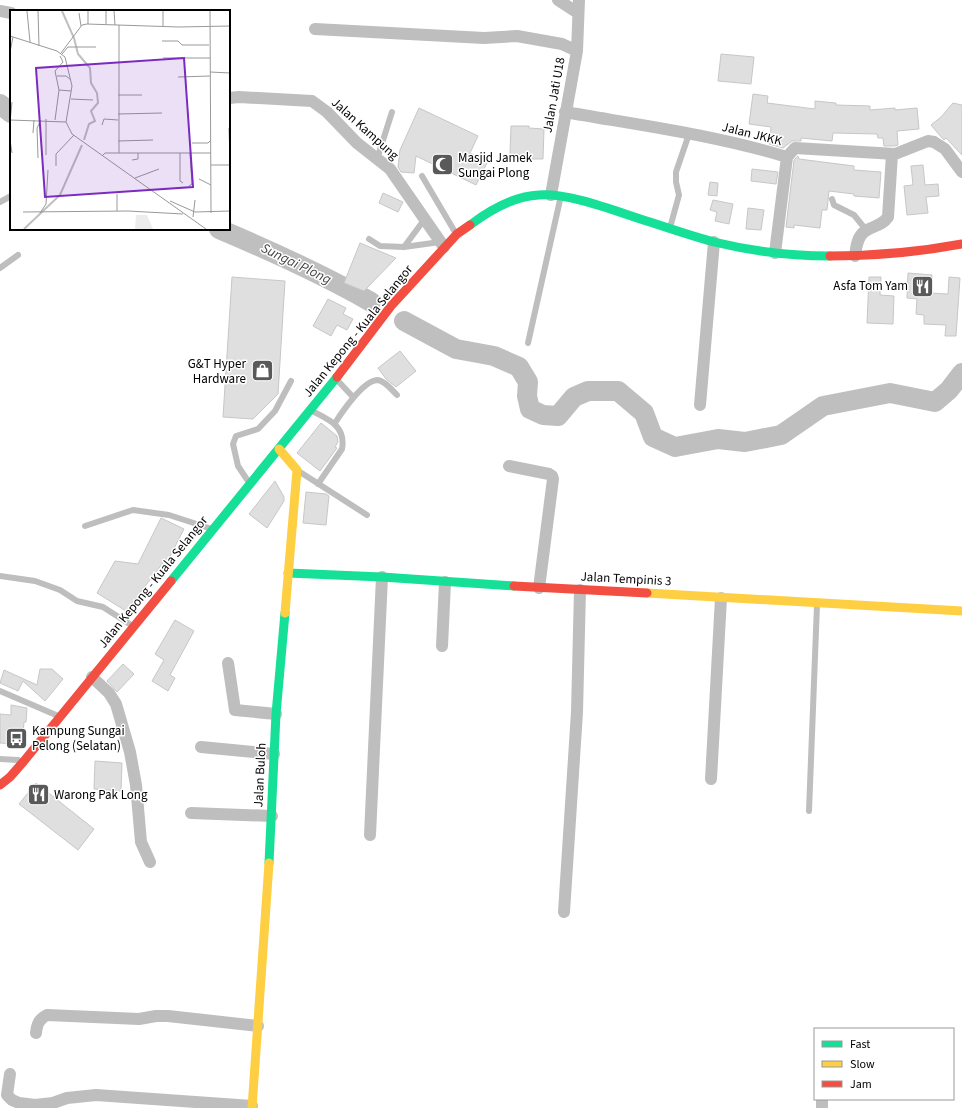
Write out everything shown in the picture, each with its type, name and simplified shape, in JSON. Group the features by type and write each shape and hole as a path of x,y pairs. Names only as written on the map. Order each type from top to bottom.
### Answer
{"main road":[{"name":"Jalan Kepong - Kuala Selangor","path":"0,785 10,777 24,761 311,410 391,306 442,245 482,216 511,201 537,195 556,196 581,201 714,242 775,253 816,256 854,256 934,249 962,244"},
{"path":"279,449 297,470"},
{"name":"Jalan Buloh","path":"252,1107 272,816 276,714 297,470"},
{"name":"Jalan Tempinis 3","path":"288,573 382,577 539,588 962,612"},
{"name":"Jalan Kepong - Kuala Selangor","path":"0,797 10,777"}],"street":[{"path":"558,0 578,13"},
{"name":"Jalan Jati U18","path":"556,196 565,112 577,51 579,0"},
{"path":"0,12 10,13"},
{"path":"315,29 484,38 517,36 562,44 577,51"},
{"name":"Jalan Kampung","path":"230,98 240,97 312,101 327,112 357,143 390,169 442,245"},
{"name":"Jalan JKKK","path":"565,112 689,134 767,151 787,157 795,148 898,154 928,141 934,142 945,149 962,172"},
{"path":"854,256 859,239 864,232 884,223 888,217 892,154"},
{"path":"775,253 787,157"},
{"path":"700,405 714,242"},
{"path":"509,466 549,474 553,479 539,588"},
{"path":"370,835 382,577"},
{"path":"442,646 445,582"},
{"path":"564,912 577,712 580,590"},
{"path":"711,779 721,598"},
{"path":"228,663 234,710 276,714"},
{"path":"92,677 109,693 116,704 130,752 136,785 141,842 150,862"},
{"path":"201,747 274,754"},
{"path":"191,812 272,816"},
{"path":"36,1033 37,1024 41,1018 47,1015 139,1019 156,1016 168,1016 258,1026"},
{"path":"10,1074 7,1095 12,1100 19,1103 35,1105 47,1104 67,1098 96,1095 252,1107"}],"lane":[{"path":"377,159 392,112"},
{"path":"670,229 679,195 676,182 676,172 689,134"},
{"path":"422,176 457,234"},
{"path":"528,343 556,196"},
{"path":"0,202 10,197"},
{"path":"832,199 834,205 854,215 867,231"},
{"path":"404,247 424,220"},
{"path":"369,238 380,246 404,247 442,245"},
{"path":"0,268 18,255"},
{"path":"336,379 353,397"},
{"path":"335,423 353,397 371,382 376,380 382,381 397,395"},
{"path":"250,484 238,466 233,444 236,436 258,429 275,411 291,381"},
{"path":"311,410 335,423 343,437 342,449 318,484"},
{"path":"297,470 367,515"},
{"path":"85,526 133,510 169,515 213,530"},
{"path":"0,576 35,581 60,590 77,601 103,607 134,626"},
{"path":"809,811 817,603"},
{"path":"0,691 60,717"},
{"path":"0,759 24,761"}],"building":[{"path":"721,54 754,57 751,84 718,81"},
{"path":"753,94 768,96 767,103 815,109 815,101 836,103 836,105 870,106 870,110 917,108 919,129 897,131 898,145 894,146 884,146 883,138 878,138 877,134 833,133 832,141 801,138 801,141 792,141 783,148 769,144 771,127 749,124"},
{"path":"953,103 962,105 962,155 946,138 944,140 931,125 941,117"},
{"path":"419,108 478,136 470,153 488,161 476,185 416,156 414,173 401,172 398,167 400,150"},
{"path":"511,126 529,126 529,128 544,129 543,159 530,159 530,155 510,154"},
{"path":"798,156 799,159 854,166 854,170 881,172 879,198 854,196 854,194 829,191 827,210 822,210 820,228 794,225 794,228 786,227 794,160"},
{"path":"923,165 925,185 938,184 939,196 926,197 928,213 907,215 904,186 913,185 911,166"},
{"path":"752,169 778,172 776,184 751,181"},
{"path":"710,182 718,183 717,196 708,195"},
{"path":"383,193 403,202 398,212 379,203"},
{"path":"713,200 733,204 729,224 715,221 717,212 710,210"},
{"path":"748,208 764,210 761,230 746,229"},
{"path":"360,243 396,258 364,291 344,283"},
{"path":"908,273 932,275 931,293 948,294 949,277 960,278 956,336 945,336 946,325 924,324 924,315 916,314 917,299 907,298"},
{"path":"232,277 285,281 278,394 253,419 223,417"},
{"path":"869,277 881,277 880,295 894,296 893,324 867,323"},
{"path":"328,299 346,308 343,314 353,319 347,330 337,325 331,336 313,326"},
{"path":"400,351 416,371 396,387 386,379 378,368"},
{"path":"321,423 337,436 338,442 335,447 337,448 320,471 297,453"},
{"path":"275,481 284,497 284,501 267,528 249,514"},
{"path":"306,492 326,494 329,496 326,525 303,523"},
{"path":"161,518 184,529 168,560 166,559 126,611 97,593 115,561 138,564"},
{"path":"175,620 194,631 170,675 175,678 168,691 152,681 164,660 155,654"},
{"path":"123,664 134,674 117,692 107,681"},
{"path":"40,669 52,669 63,679 45,701 23,681 18,691 0,683 4,670 37,685"},
{"path":"11,705 27,708 26,722 24,722 23,733 14,732 13,744 0,743 0,714 11,715"},
{"path":"95,761 122,763 121,791 94,789"},
{"path":"36,783 94,829 78,850 19,804"}],"waterway":[{"name":"Sungai Plong","path":"0,104 10,112"},
{"name":"Sungai Plong","path":"221,230 296,263 371,302"},
{"name":"Sungai Plong","path":"404,321 456,349 494,356 519,367 528,382 527,396 530,409 543,415 558,416 574,397 588,391 618,391 644,413 653,437 675,447 718,439 745,442 781,435 823,406 890,393 935,402 949,390 962,373"}],"traffic: fast":[{"path":"470,225 494,209 511,201 530,196 552,195 594,204 714,242 786,254 830,256"},
{"path":"171,581 337,377"},
{"path":"288,573 382,577 514,586"},
{"path":"269,863 276,714 285,613"}],"traffic: slow":[{"path":"279,449 297,470 285,613"},
{"path":"647,593 962,611"},
{"path":"252,1108 269,863"}],"traffic: jam":[{"path":"337,377 391,306 457,234 470,225"},
{"path":"830,256 896,253 962,244"},
{"path":"0,785 10,777 24,761 171,581"},
{"path":"514,586 647,593"}],"place":[{"name":"Masjid Jamek Sungai Plong","path":"443,165"},
{"name":"Asfa Tom Yam","path":"923,286"},
{"name":"G&T Hyper Hardware","path":"262,371"},
{"name":"Kampung Sungai Pelong (Selatan)","path":"17,738"},
{"name":"Warong Pak Long","path":"39,795"}]}
